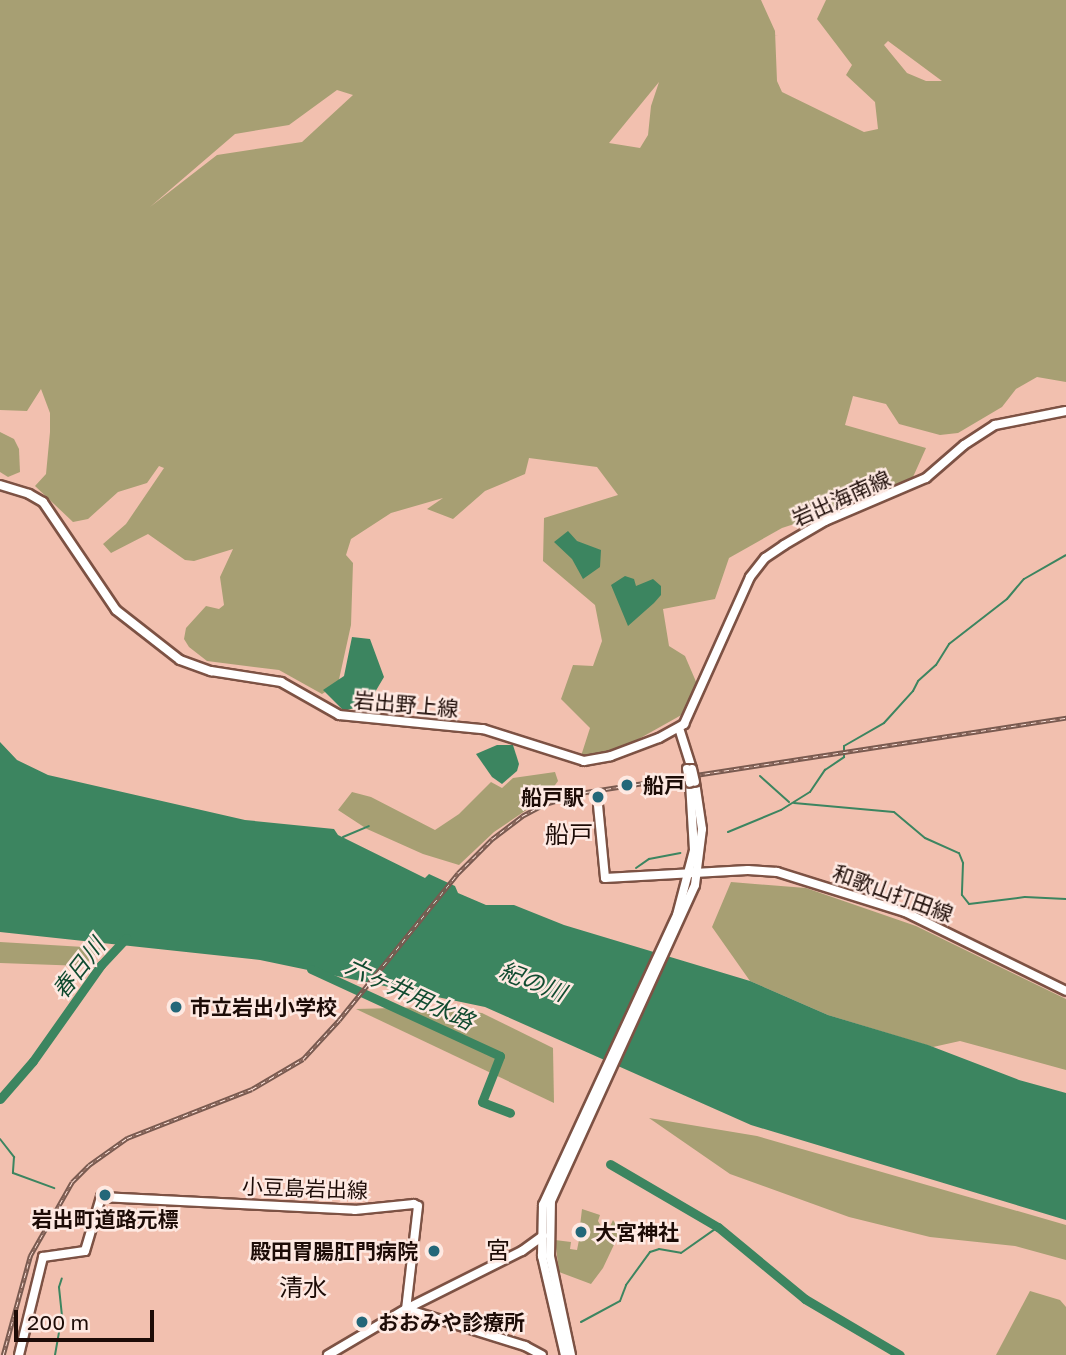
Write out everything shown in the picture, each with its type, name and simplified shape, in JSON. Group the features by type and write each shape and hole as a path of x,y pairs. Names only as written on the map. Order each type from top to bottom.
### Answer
{"main road":[{"name":"岩出海南線","path":"679,728 690,716 746,586 765,558 806,530 926,478 964,445 995,425 1066,411"},
{"name":"岩出野上線","path":"0,485 29,494 43,502 116,610 163,649 194,666 281,682 339,715 483,729 584,761 611,756 679,728"},
{"path":"566,1354 544,1235 543,1205 691,886 695,831 693,782 679,728"},
{"name":"和歌山打田線","path":"598,805 605,878 763,870 857,895 937,925 1066,991"},
{"name":"小豆島岩出線","path":"19,1355 43,1257 85,1251 101,1197 355,1210 414,1204 418,1206 406,1309"},
{"path":"328,1355 406,1309 522,1251 544,1235"},
{"path":"406,1309 525,1346 542,1355"}],"shaded area":[{"path":"0,0 761,0 775,31 777,81 782,92 864,132 878,129 875,102 846,75 852,65 817,19 826,0 1066,0 1066,382 1037,377 1016,389 1002,407 958,433 940,435 899,424 886,404 853,396 845,425 926,448 913,477 843,508 782,528 729,558 715,599 663,609 669,646 685,656 697,684 685,713 619,750 602,756 581,756 590,728 561,699 573,665 593,666 602,641 595,605 543,561 544,518 618,495 597,467 529,458 525,474 485,491 453,519 427,509 443,498 391,513 351,539 346,555 353,563 351,625 338,684 322,694 279,670 207,661 189,647 184,639 186,628 206,606 219,609 224,605 220,577 233,549 194,561 185,560 148,534 111,553 103,544 126,524 164,468 159,466 147,483 118,492 88,519 73,522 35,486 46,474 50,432 50,413 41,389 27,411 0,410","holes":["888,41 942,81 926,81 907,73 884,45","659,82 651,106 648,135 640,148 609,143","337,90 353,95 302,142 217,155 150,207 235,134 289,125"]},
{"path":"0,432 14,439 19,449 20,472 8,477 0,472"},
{"path":"555,772 558,781 547,796 494,832 459,865 423,854 367,829 338,810 352,792 371,797 435,830 459,814 491,782 502,788 513,778"},
{"path":"731,882 806,888 916,926 1066,999 1066,1070 960,1041 933,1047 828,1015 750,981 712,927"},
{"path":"0,942 101,948 84,966 0,963"},
{"path":"432,1007 482,1013 553,1048 554,1103 356,1009"},
{"path":"649,1118 757,1136 1066,1225 1066,1260 1015,1246 930,1237 849,1217 730,1174"},
{"path":"582,1209 600,1215 598,1221 606,1235 613,1220 620,1232 603,1268 591,1284 559,1272 555,1240 571,1242 570,1249 577,1250 580,1235 586,1236 580,1226"},
{"path":"1030,1291 1060,1300 1066,1307 1066,1355 996,1355"}],"water":[{"path":"568,531 577,541 601,550 600,567 583,579 572,559 554,542"},
{"path":"625,576 634,579 636,586 653,579 661,586 661,595 628,626 611,585"},
{"path":"352,637 370,639 384,677 368,704 344,711 323,690 344,676"},
{"name":"紀の川","path":"0,742 17,760 48,775 245,820 334,829 338,835 425,878 429,874 455,886 458,893 486,905 514,905 564,925 750,981 828,1015 928,1045 1019,1080 1066,1093 1066,1220 751,1125 485,1007 260,960 0,932"},
{"path":"497,745 513,745 519,764 517,771 502,784 492,777 476,754"}],"waterway":[{"path":"728,832 781,810 810,792 825,770 844,757 844,746 884,723 913,691 918,681 936,665 949,644 1007,599 1024,579 1066,555"},
{"path":"760,776 789,802"},
{"path":"794,803 894,812 925,838 959,853 963,863 962,895 969,904 1025,897 1066,899"},
{"path":"343,837 369,826"},
{"path":"636,868 649,859 680,853"},
{"name":"春日川","path":"0,1099 33,1061 101,965 126,938"},
{"name":"六ヶ井用水路","path":"311,969 500,1056 482,1102 510,1113"},
{"path":"0,1139 14,1157 13,1173 54,1188"},
{"name":"六ヶ井用水路","path":"610,1164 718,1227 805,1299 900,1355"},
{"path":"581,1322 620,1301 626,1285 650,1252 659,1249 681,1253 718,1227"},
{"path":"55,1355 62,1316 59,1287 62,1278"}],"railway":[{"path":"3,1355 30,1256 72,1182 89,1165 127,1138 252,1089 303,1059 339,1020 458,873 492,839 522,816 545,804 586,792 1066,718"}],"place":[{"name":"船戸","path":"627,785"},
{"name":"船戸駅","path":"598,797"},
{"name":"市立岩出小学校","path":"176,1007"},
{"name":"岩出町道路元標","path":"105,1195"},
{"name":"大宮神社","path":"581,1232"},
{"name":"殿田胃腸肛門病院","path":"434,1251"},
{"name":"おおみや診療所","path":"362,1322"}],"district":[{"name":"船戸","path":"569,834"},
{"name":"宮","path":"498,1250"},
{"name":"清水","path":"303,1287"}]}
